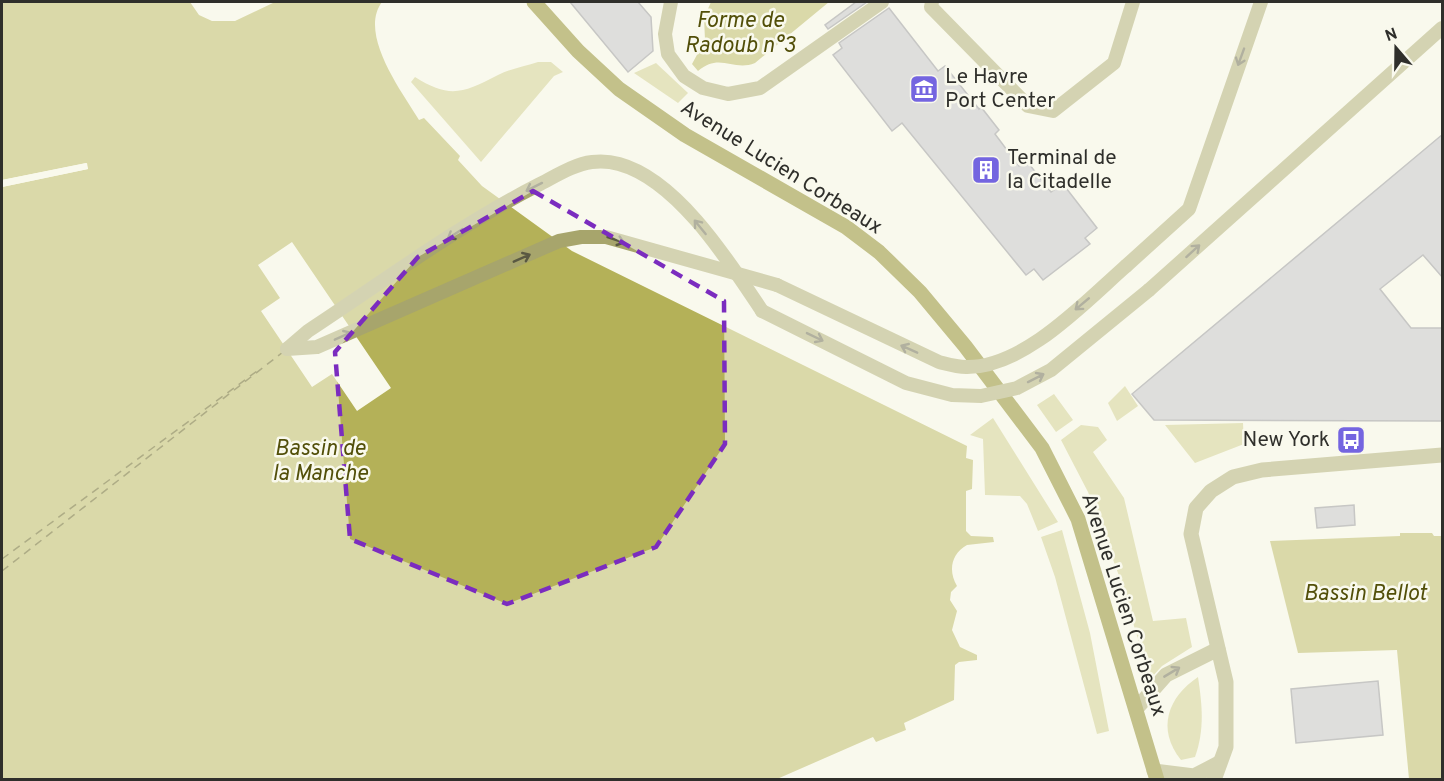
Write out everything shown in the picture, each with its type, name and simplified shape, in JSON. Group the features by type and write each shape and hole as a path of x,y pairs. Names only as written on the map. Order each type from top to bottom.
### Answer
{"main road":[{"name":"Avenue Lucien Corbeaux","path":"534,2 578,51 619,89 685,135 846,227 879,252 921,292 1035,440 1054,470 1078,519 1155,775"}],"street":[{"path":"1214,780 1226,747 1226,682 1191,534 1196,508 1211,491 1233,477 1262,470 1443,455"},
{"path":"1136,709 1166,675 1218,649"},
{"path":"1155,775 1194,776 1220,763"}],"lane":[{"path":"671,2 665,34 668,54 684,76 703,88 728,94 760,88 882,2"},
{"path":"932,2 931,7 1029,106 1053,111 1114,63 1133,2"},
{"path":"1261,2 1189,209 1038,341 998,362 965,368 939,362 777,285 736,272 639,248 606,237 581,237 559,241 317,347 287,349 308,331 504,202 562,173 592,162 619,164 652,179 678,203 736,272 762,311 906,383 952,395 981,396 1017,388 1051,370 1149,290 1443,28"}],"highlighted area":[{"path":"533,191 724,301 725,444 656,547 507,604 350,539 335,352 418,257"}],"shaded area":[{"path":"538,62 551,62 563,72 554,76 481,162 411,82 415,77 447,91 457,91 475,86 507,71"},
{"path":"656,63 688,93 678,103 634,73"},
{"path":"1125,386 1138,406 1117,421 1108,403"},
{"path":"1054,394 1073,420 1056,432 1037,405"},
{"path":"993,418 1058,522 1038,531 1027,504 1020,496 985,495 983,439 970,435"},
{"path":"1243,423 1244,444 1195,463 1165,425"},
{"path":"1081,425 1098,427 1107,440 1093,452 1124,498 1153,621 1186,618 1192,647 1162,666 1150,679 1118,573 1088,492 1061,440"},
{"path":"1062,530 1090,633 1109,731 1097,734 1055,577 1041,537"},
{"path":"1198,677 1201,727 1198,747 1195,757 1181,760 1169,737 1167,725 1169,714 1179,694"}],"water":[{"name":"Bassin de la Manche","path":"2,2 190,2 199,15 212,21 235,21 275,2 382,2 376,15 375,30 393,79 419,120 424,118 460,156 458,160 482,186 572,251 967,446 966,458 973,460 972,489 966,491 966,531 971,536 993,537 994,542 967,545 954,558 952,569 957,586 951,592 950,600 957,611 952,630 960,647 977,655 977,660 959,662 955,665 954,700 904,723 906,730 876,742 873,737 777,779 2,779 2,187 88,169 86,163 2,180"},
{"name":"Forme de Radoub n°3","path":"711,2 829,2 755,63 740,65 720,62 698,71 692,64 705,40 704,18"},
{"name":"Bassin Bellot","path":"1400,533 1432,533 1434,536 1442,536 1442,779 1409,779 1397,650 1298,653 1270,541 1400,536"}],"pier":[{"path":"87,163 88,169 2,187 2,184 85,167 2,183 2,180"},
{"path":"292,242 391,388 357,411 332,374 312,387 261,311 280,298 258,265"}],"building":[{"path":"570,2 638,2 651,17 653,51 628,72"},
{"path":"856,2 867,2 828,29 825,25"},
{"name":"Terminal de la Citadelle","path":"889,8 938,71 945,66 979,109 981,107 999,130 995,134 1019,166 1026,160 1051,192 1063,184 1097,228 1085,238 1090,244 1043,280 1034,269 1026,275 902,123 892,131 833,55 842,48 839,43"},
{"path":"1443,134 1443,278 1423,255 1380,289 1411,328 1443,328 1443,421 1154,420 1132,394"},
{"path":"1354,505 1355,525 1317,528 1315,508"},
{"path":"1378,681 1383,735 1296,743 1291,689"}],"ferry route":[{"path":"2,571 283,352"},
{"path":"2,559 257,371"}],"place":[{"name":"Le Havre Port Center","path":"924,89"},
{"name":"Terminal de la Citadelle","path":"986,170"},
{"name":"New York","path":"1351,440"}]}
